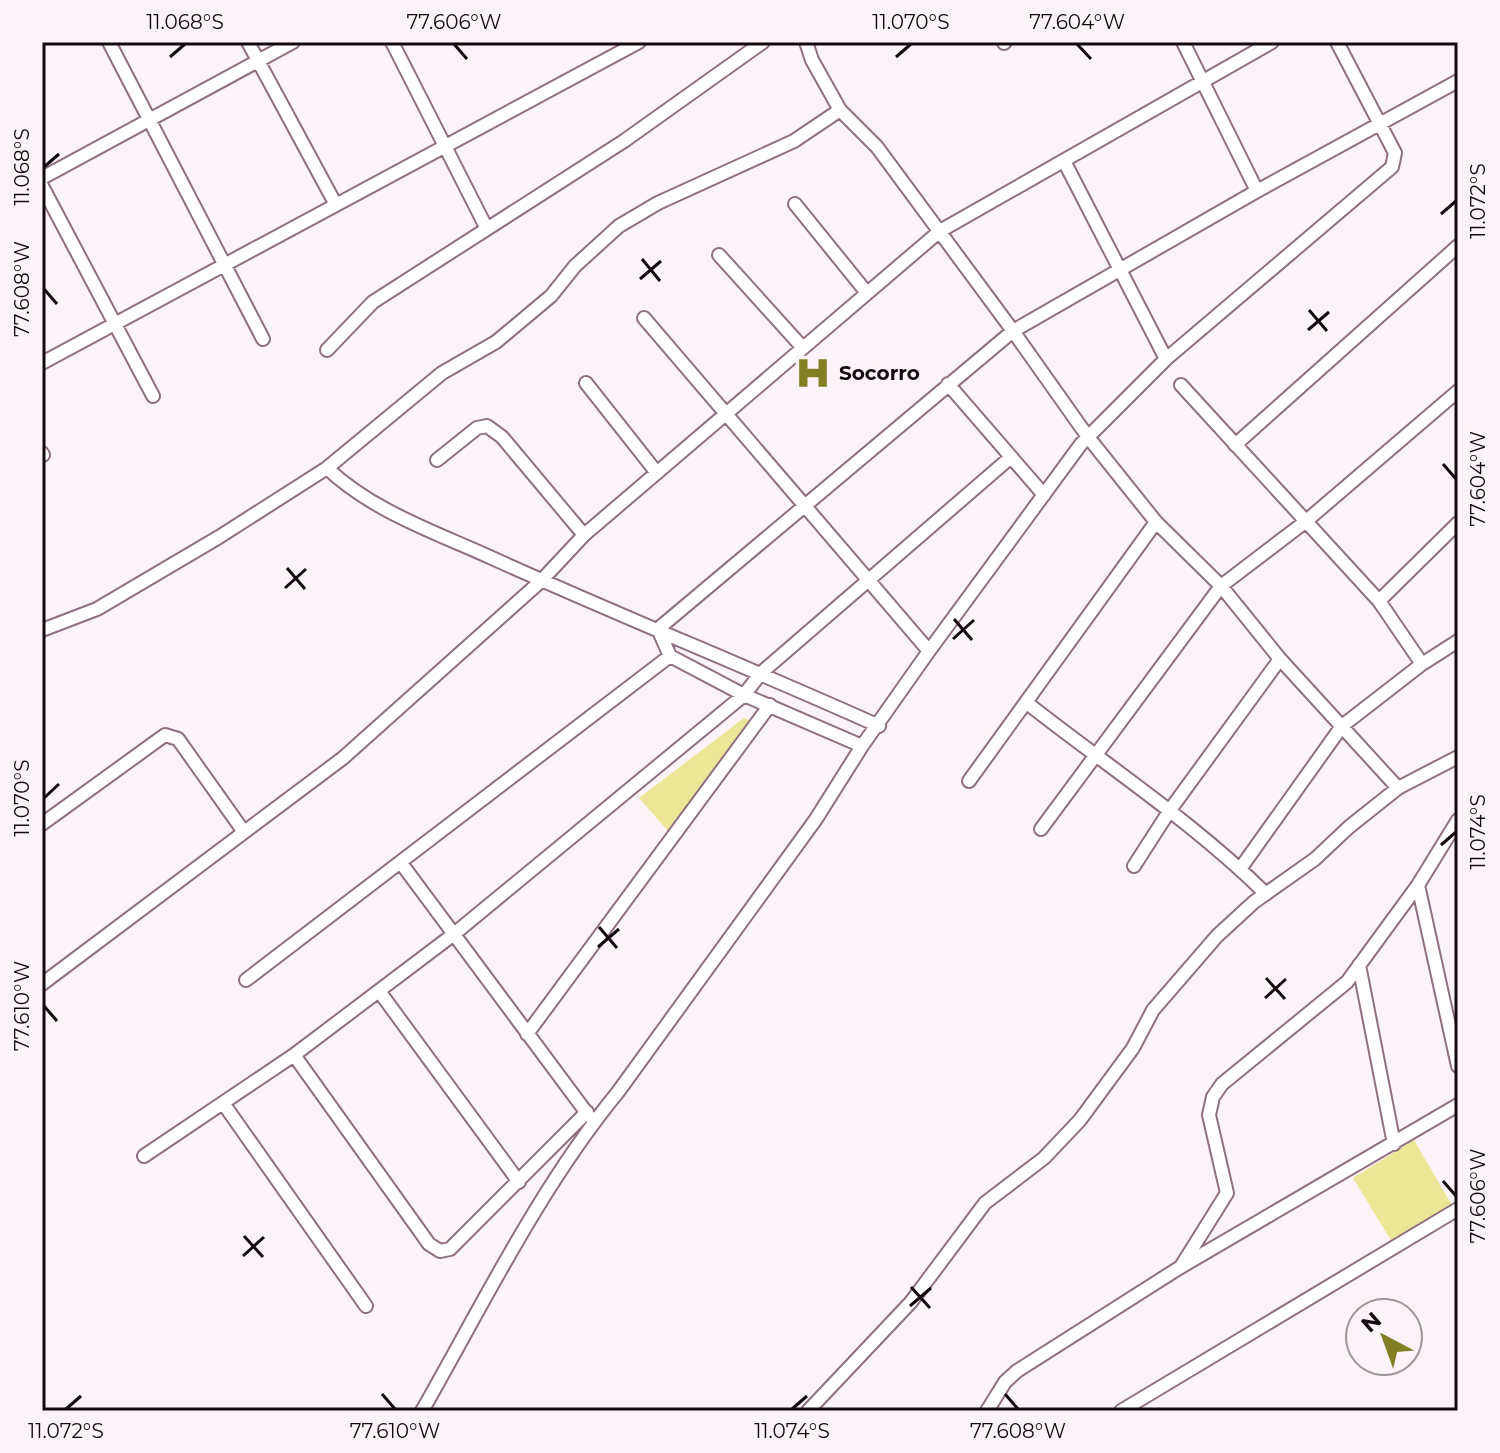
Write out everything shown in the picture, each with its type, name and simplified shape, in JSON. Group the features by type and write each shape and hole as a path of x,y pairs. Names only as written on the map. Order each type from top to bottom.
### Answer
{"street":[{"path":"109,42 263,339"},
{"path":"248,42 336,205"},
{"path":"42,178 293,42"},
{"path":"392,42 487,229"},
{"path":"42,363 639,42"},
{"path":"327,350 373,302 624,141 763,42"},
{"path":"806,42 812,60 840,110 877,147 1088,437 1156,522 1221,586 1280,659 1398,788"},
{"path":"1183,42 1257,191"},
{"path":"42,984 343,758 541,581 584,535 940,231 1272,42"},
{"path":"422,1411 590,1117 807,832 862,746 929,651 1088,437 1166,359 1392,167 1395,153 1337,42"},
{"path":"658,629 1013,331 1257,191 1458,81"},
{"path":"42,630 97,609 327,468 442,373 496,342 551,296 575,266 619,226 658,203 794,141 840,110"},
{"path":"1064,161 1166,359"},
{"path":"42,186 153,396"},
{"path":"795,204 867,293"},
{"path":"1235,445 1458,246"},
{"path":"719,255 803,348"},
{"path":"644,318 929,651"},
{"path":"586,383 657,473"},
{"path":"948,384 1044,495"},
{"path":"1181,385 1379,601 1422,664"},
{"path":"1041,829 1221,586 1305,522 1458,391"},
{"path":"437,460 477,428 487,426 502,437 584,535"},
{"path":"144,1156 294,1055 454,934 744,695 761,673 1011,457"},
{"path":"327,468 348,488 381,507 541,581 879,726"},
{"path":"969,781 1156,522"},
{"path":"1379,601 1458,523"},
{"path":"658,629 670,656 744,695 862,746"},
{"path":"1240,869 1342,726 1422,664 1458,641"},
{"path":"246,980 670,656"},
{"path":"1134,866 1170,810 1280,659"},
{"path":"1027,703 1170,810 1266,894"},
{"path":"527,1034 770,705"},
{"path":"42,824 165,735 178,739 244,832"},
{"path":"808,1411 911,1302 985,1203 1044,1158 1080,1120 1133,1048 1153,1010 1217,936 1266,894 1315,859 1398,788 1458,757"},
{"path":"1179,1268 1227,1193 1209,1115 1213,1097 1222,1084 1347,982 1418,885 1458,820"},
{"path":"401,863 590,1117"},
{"path":"1418,885 1458,1066"},
{"path":"1359,965 1394,1144"},
{"path":"379,991 519,1182"},
{"path":"294,1055 433,1249 444,1252 590,1117"},
{"path":"223,1103 366,1306"},
{"path":"987,1411 1005,1382 1017,1371 1179,1268 1458,1105"},
{"path":"1121,1411 1458,1209"}],"shaded area":[{"path":"744,718 753,722 676,840 639,798"},
{"path":"1414,1140 1453,1207 1392,1242 1353,1178"}],"place":[{"name":"Socorro","path":"813,373"}]}
